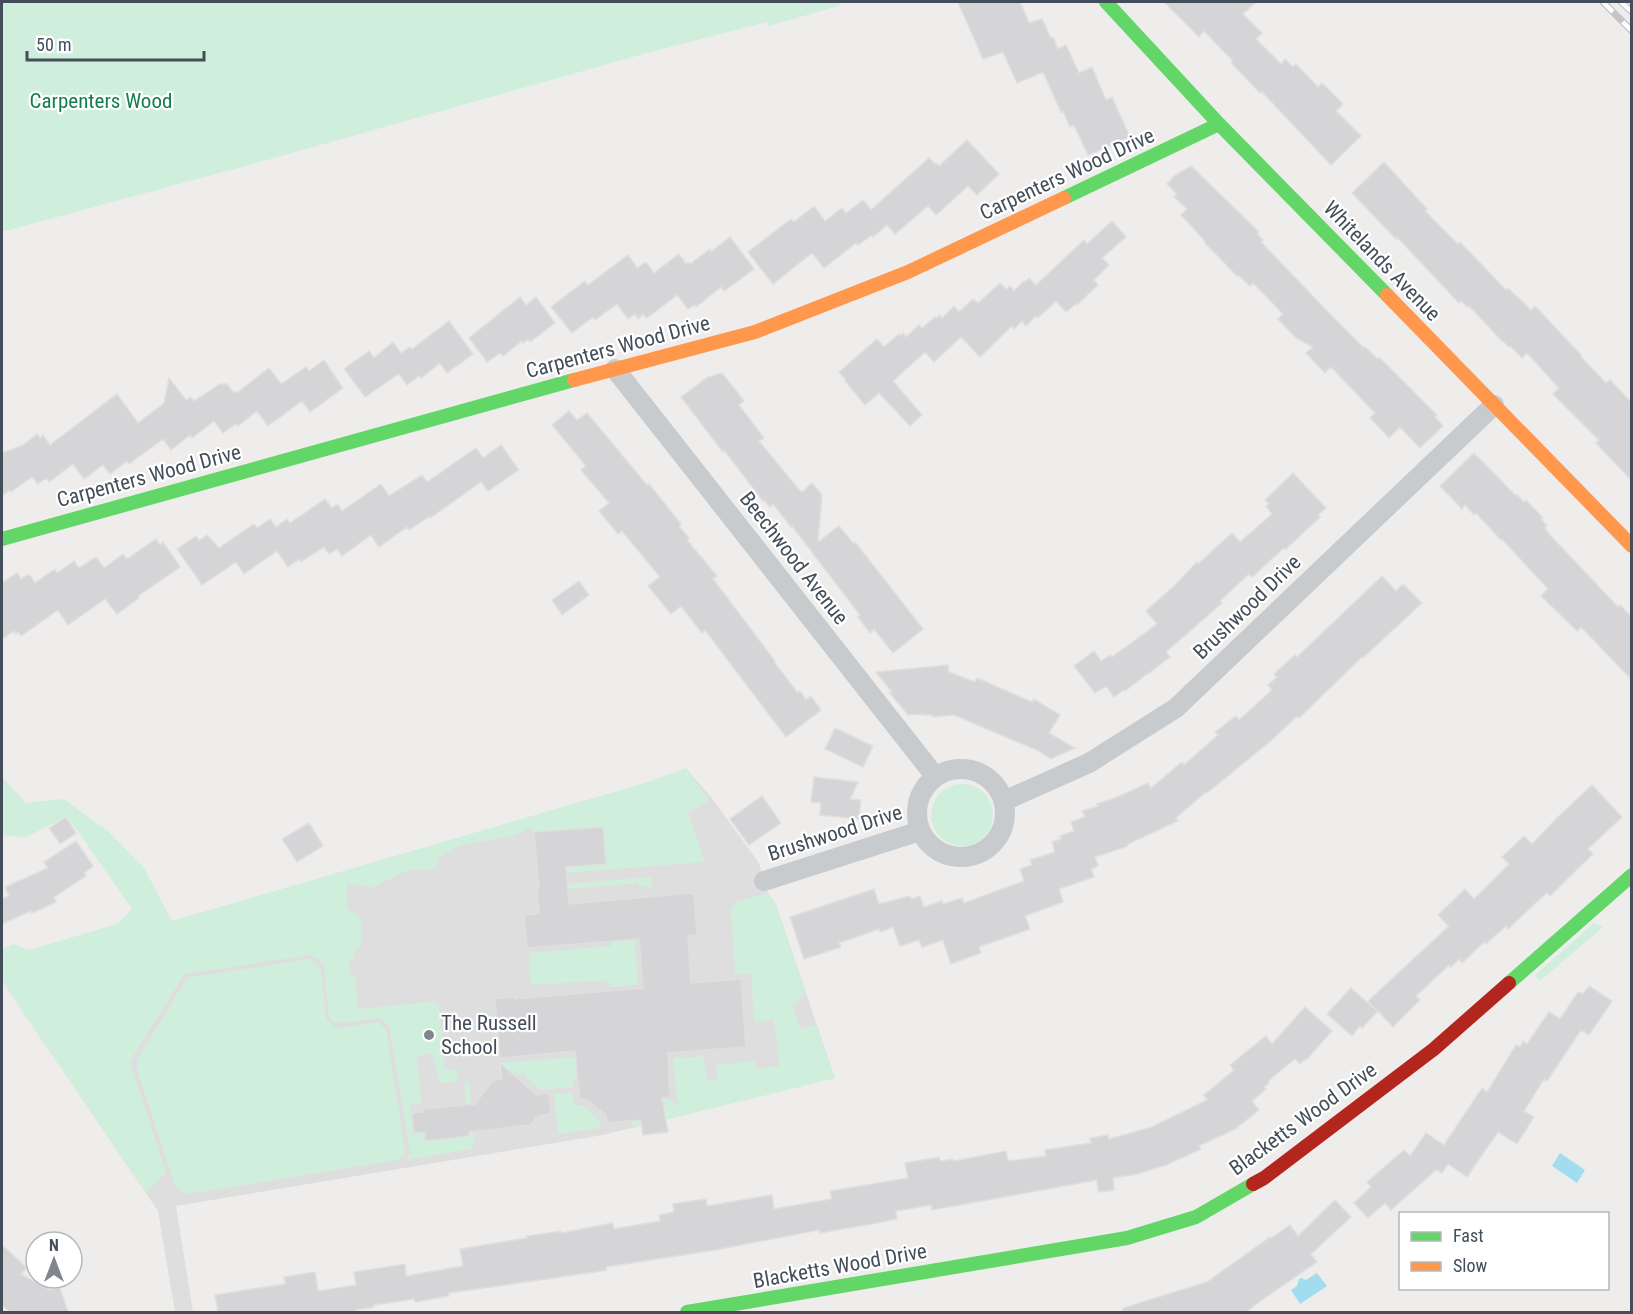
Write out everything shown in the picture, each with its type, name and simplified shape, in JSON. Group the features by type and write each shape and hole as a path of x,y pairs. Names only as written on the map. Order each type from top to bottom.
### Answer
{"street":[{"name":"Whitelands Avenue","path":"1106,2 1220,124 1632,546"},
{"name":"Carpenters Wood Drive","path":"2,539 755,332 908,272 1220,124"},
{"name":"Beechwood Avenue","path":"615,369 935,776"},
{"name":"Brushwood Drive","path":"935,776 921,794 917,806 916,819 928,844 940,853 954,857 969,857 983,852 994,843 1002,831 1005,816 1004,801 1089,763 1176,708 1494,405"},
{"path":"935,776 950,770 964,769 977,772 989,779 998,789 1004,801"},
{"name":"Brushwood Drive","path":"764,881 920,831"},
{"name":"Blacketts Wood Drive","path":"687,1312 1127,1238 1196,1217 1264,1178 1434,1049 1632,874"}],"shaded area":[{"name":"The Russell School","path":"686,768 714,801 759,863 768,893 776,904 835,1078 603,1135 176,1206 193,1312 175,1312 158,1211 2,981 2,971 649,782"}],"green space":[{"name":"Carpenters Wood","path":"2,2 839,2 842,5 769,26 767,22 647,53 2,232"},
{"path":"686,768 709,800 688,813 705,862 537,875 537,869 606,863 603,827 534,832 531,828 512,836 461,845 440,856 435,870 408,870 371,888 347,883 347,909 361,918 361,947 354,951 354,960 349,961 350,975 355,975 358,1009 432,1002 439,1004 445,1070 457,1070 458,1082 440,1083 432,1054 417,1056 421,1104 410,1105 412,1134 423,1133 424,1141 469,1136 464,1083 469,1082 474,1144 471,1149 407,1160 410,1152 389,1025 379,1018 339,1023 332,1021 329,1016 324,966 319,959 310,955 184,974 130,1063 166,1172 146,1193 2,981 2,949 13,944 29,950 117,924 132,909 67,816 25,838 2,835 2,777 26,803 64,799 108,831 144,868 172,921 649,782"},
{"path":"962,784 974,786 984,793 991,803 993,815 991,827 984,837 974,844 962,846 950,844 940,837 933,827 931,815 933,803 940,793 950,786"},
{"path":"651,877 652,886 639,887 638,883 568,889 567,884"},
{"path":"768,893 776,904 805,992 797,1002 792,1004 800,1029 816,1024 835,1078 635,1127 625,1116 659,1098 672,1100 678,1106 673,1059 704,1056 707,1080 718,1079 716,1065 755,1061 756,1069 780,1066 774,1020 754,1021 751,973 735,974 731,911 737,902"},
{"path":"1594,923 1603,927 1540,981 1535,975"},
{"path":"634,933 638,985 610,987 609,980 531,985 529,953 612,946 612,935"},
{"path":"310,959 318,965 321,972 326,1019 337,1029 377,1022 386,1029 405,1151 403,1156 398,1160 187,1194 179,1191 174,1183 136,1066 137,1060 187,978"},
{"path":"591,1056 580,1078 573,1079 573,1087 539,1090 530,1080 526,1080 526,1073 512,1074 510,1070 499,1071 499,1063"},
{"path":"573,1093 574,1105 582,1105 599,1120 600,1128 558,1134 554,1094"}],"water":[{"path":"1560,1153 1585,1170 1577,1183 1552,1166"},
{"path":"1317,1273 1327,1286 1300,1304 1291,1290 1297,1286 1299,1279 1306,1280"}],"building":[{"path":"958,2 1020,2 1029,23 1042,19 1058,49 1066,45 1079,73 1092,67 1106,100 1112,97 1130,137 1088,155 1074,125 1070,127 1063,111 1061,112 1043,72 1017,83 1003,52 983,59"},
{"path":"1164,2 1256,2 1243,14 1262,33 1256,39 1281,64 1285,59 1293,67 1296,64 1318,87 1322,83 1343,104 1336,111 1361,136 1331,165 1262,92 1260,93 1231,63 1233,61 1204,31 1199,37"},
{"path":"967,140 999,174 977,195 968,186 936,215 928,206 895,234 887,225 873,237 872,235 858,245 856,243 824,268 812,253 773,284 748,252 791,219 794,222 814,206 825,221 842,208 846,213 863,200 871,210 929,158 939,166"},
{"path":"1384,162 1427,209 1425,211 1458,244 1460,242 1506,290 1508,288 1531,310 1535,306 1606,383 1610,380 1632,403 1632,481 1596,443 1599,440 1553,394 1559,388 1527,353 1522,358 1474,311 1461,301 1459,303 1352,193"},
{"path":"1191,166 1259,232 1257,234 1263,240 1261,242 1329,313 1364,348 1378,359 1380,358 1437,415 1435,417 1443,426 1420,448 1400,427 1389,438 1370,418 1375,413 1331,367 1325,373 1306,353 1313,347 1296,338 1278,319 1283,314 1253,283 1250,286 1237,276 1181,215 1187,209 1174,197 1177,194 1167,184 1174,176"},
{"path":"1112,221 1126,237 1102,258 1109,265 1094,280 1098,285 1077,305 1066,312 1056,301 1026,326 1022,321 1014,329 1012,326 980,357 961,337 934,362 925,352 893,381 922,415 910,426 879,393 865,405 839,372 877,339 884,347 899,334 900,336 903,333 906,337 919,325 922,328 935,317 940,315 942,318 954,306 959,312 973,299 978,303 1000,283 1006,289 1010,286 1014,291 1029,278 1036,285 1084,240 1087,244"},
{"path":"730,237 754,269 724,291 721,287 696,307 694,305 688,309 677,295 647,318 643,314 638,319 635,314 628,319 617,304 595,320 593,317 572,333 551,307 585,281 588,285 628,255 637,268 646,262 654,273 679,254 686,264 689,262 690,264 710,249 711,252"},
{"path":"520,297 526,305 536,297 555,323 530,342 528,339 523,343 522,341 503,356 500,353 487,362 469,338"},
{"path":"449,321 473,354 447,373 440,363 421,378 419,376 407,385 399,374 365,397 344,369 369,351 374,358 393,342 401,353 410,347 412,349"},
{"path":"324,360 343,388 310,412 302,401 268,426 257,411 238,426 236,424 223,433 214,421 192,438 190,435 171,450 163,439 129,464 127,461 110,474 103,465 84,479 73,464 49,482 46,478 38,484 32,477 2,496 2,453 23,445 37,434 40,438 43,435 50,445 117,394 138,423 164,403 169,378 186,400 191,397 194,401 220,384 227,384 234,393 238,392 269,368 281,384 306,367 309,371"},
{"path":"722,373 744,401 739,405 764,438 759,441 800,491 802,492 812,483 822,495 818,542 839,526 853,543 855,542 923,629 893,653 874,629 870,633 858,617 860,615 792,526 773,504 770,507 763,501 681,397 708,377"},
{"path":"569,411 577,420 587,413 647,485 649,484 681,524 679,526 689,538 687,540 717,576 713,579 774,662 798,693 800,691 806,700 811,696 821,710 786,737 705,630 702,633 681,606 671,614 648,586 660,577 622,531 618,534 599,511 609,503 581,470 586,466 552,425"},
{"path":"501,445 519,470 488,491 481,482 430,518 430,516 409,530 407,527 379,547 371,535 342,556 337,549 329,554 324,547 301,562 299,559 288,567 277,551 244,574 236,562 202,585 177,549 196,536 199,541 207,535 219,548 254,524 257,528 270,519 276,527 287,519 290,523 325,499 332,508 338,504 342,511 381,484 389,496 422,475 427,482 476,448 483,458"},
{"path":"1474,453 1516,496 1524,502 1526,500 1543,518 1541,519 1550,535 1618,607 1620,605 1632,617 1632,680 1581,627 1577,631 1541,596 1548,589 1502,539 1476,513 1474,515 1465,505 1462,509 1440,486"},
{"path":"1293,473 1326,508 1318,515 1320,517 1286,549 1284,548 1252,577 1249,574 1220,601 1222,603 1166,652 1170,657 1114,697 1106,686 1095,693 1074,666 1094,651 1101,661 1110,655 1112,657 1157,624 1146,611 1197,562 1198,564 1232,533 1240,542 1272,514 1265,500"},
{"path":"156,539 160,545 163,542 180,567 138,596 139,598 117,614 105,599 68,625 58,610 21,636 14,631 2,639 2,583 17,573 21,579 29,574 35,583 55,569 57,573 74,561 79,568 96,557 104,568 123,554 127,559"},
{"path":"1382,576 1396,591 1403,584 1422,603 1299,718 1297,716 1273,739 1206,792 1176,818 1178,821 1128,846 1095,857 1098,866 1091,869 1094,877 1059,889 1063,902 1025,916 1030,929 979,947 981,953 951,964 943,940 922,947 919,940 900,946 893,927 880,932 879,929 839,943 841,947 804,959 790,917 874,889 879,904 910,896 911,899 920,896 924,907 962,898 964,903 1024,881 1020,869 1032,865 1030,860 1055,852 1052,842 1074,831 1071,822 1085,817 1082,811 1148,783 1151,788 1182,762 1184,765 1218,735 1215,732 1236,716 1239,720 1272,690 1268,685 1277,677 1274,674 1295,655 1297,657"},
{"path":"579,581 589,595 562,615 552,600"},
{"path":"948,665 949,672 975,682 977,678 1032,702 1034,699 1060,715 1049,733 1075,748 1051,759 1039,751 954,715 932,717 932,715 922,714 908,715 876,672"},
{"path":"835,728 873,746 863,767 825,749"},
{"path":"814,777 858,782 850,799 861,800 859,819 820,815 821,803 811,802"},
{"path":"1592,785 1622,817 1588,849 1593,854 1550,896 1547,893 1508,929 1506,926 1486,944 1484,942 1462,963 1459,959 1451,967 1449,965 1416,996 1420,1000 1393,1027 1378,1011 1352,1036 1327,1014 1351,988 1377,1011 1368,1001 1449,926 1438,915 1465,889 1474,899 1509,864 1502,857 1524,836 1532,844"},
{"path":"762,796 781,823 749,845 730,819"},
{"path":"66,817 76,833 60,844 49,828"},
{"path":"309,823 323,846 297,862 282,839"},
{"name":"The Russell School","path":"603,827 606,864 566,867 569,904 694,893 697,935 688,936 691,983 741,979 746,1047 668,1053 670,1097 662,1098 668,1132 643,1135 641,1120 606,1123 606,1115 586,1099 580,1100 575,1051 500,1058 495,999 643,988 639,939 527,948 524,915 539,914 534,832"},
{"path":"76,841 93,866 84,873 86,876 54,897 56,902 2,924 2,899 9,896 5,887 48,868 44,862"},
{"path":"1589,986 1612,1001 1589,1035 1581,1030 1547,1081 1544,1079 1524,1111 1534,1117 1517,1144 1498,1132 1467,1177 1448,1164 1442,1173 1436,1170 1391,1210 1385,1203 1368,1218 1354,1203 1371,1187 1367,1182 1404,1150 1410,1156 1426,1133 1444,1145 1482,1088 1487,1092 1516,1045 1520,1047 1523,1041 1527,1044 1549,1012 1560,1019 1578,992 1583,994"},
{"path":"1305,1007 1332,1031 1306,1060 1300,1064 1295,1059 1268,1081 1269,1083 1264,1087 1266,1089 1252,1101 1259,1110 1235,1129 1199,1146 1201,1149 1166,1165 1137,1174 1113,1178 1114,1190 1098,1192 1097,1180 932,1210 931,1205 896,1211 897,1219 872,1224 820,1233 819,1230 715,1250 606,1267 606,1270 595,1272 449,1293 449,1296 415,1302 414,1299 374,1305 374,1307 356,1310 356,1312 218,1312 215,1295 285,1284 284,1277 315,1272 318,1291 356,1285 354,1272 405,1264 406,1276 463,1266 460,1249 613,1223 614,1229 660,1221 659,1215 674,1212 673,1204 706,1199 707,1206 772,1195 774,1209 832,1199 830,1191 908,1178 905,1163 939,1157 940,1161 953,1159 953,1161 1006,1151 1008,1161 1046,1156 1045,1150 1091,1143 1090,1138 1108,1135 1109,1139 1152,1127 1207,1100 1204,1095 1234,1070 1230,1065 1266,1036 1272,1044"},
{"path":"500,1063 537,1095 549,1093 551,1114 539,1115 530,1125 469,1132 469,1136 426,1141 425,1132 414,1133 412,1113 423,1112 423,1109 475,1104 493,1080 502,1079"},
{"path":"1335,1200 1351,1217 1311,1254 1317,1262 1246,1312 1123,1312 1123,1308 1207,1282 1290,1225 1298,1236"},
{"path":"2,1245 24,1265 24,1271 21,1274 24,1276 24,1290 61,1290 68,1312 10,1312 2,1305"}],"railway":[{"path":"1603,2 1632,31"},
{"path":"1621,2 1632,12"}],"traffic: fast":[{"path":"1106,2 1219,124 1387,295"},
{"path":"1064,198 1219,124"},
{"path":"2,539 574,380"},
{"path":"1509,983 1632,875"},
{"path":"687,1312 1127,1238 1196,1217 1253,1184"}],"traffic: slow":[{"path":"574,380 755,332 908,272 1064,198"},
{"path":"1387,295 1632,546"}],"traffic: jam":[{"path":"1253,1184 1434,1049 1509,983"}],"place":[{"name":"The Russell School","path":"429,1035"}]}
